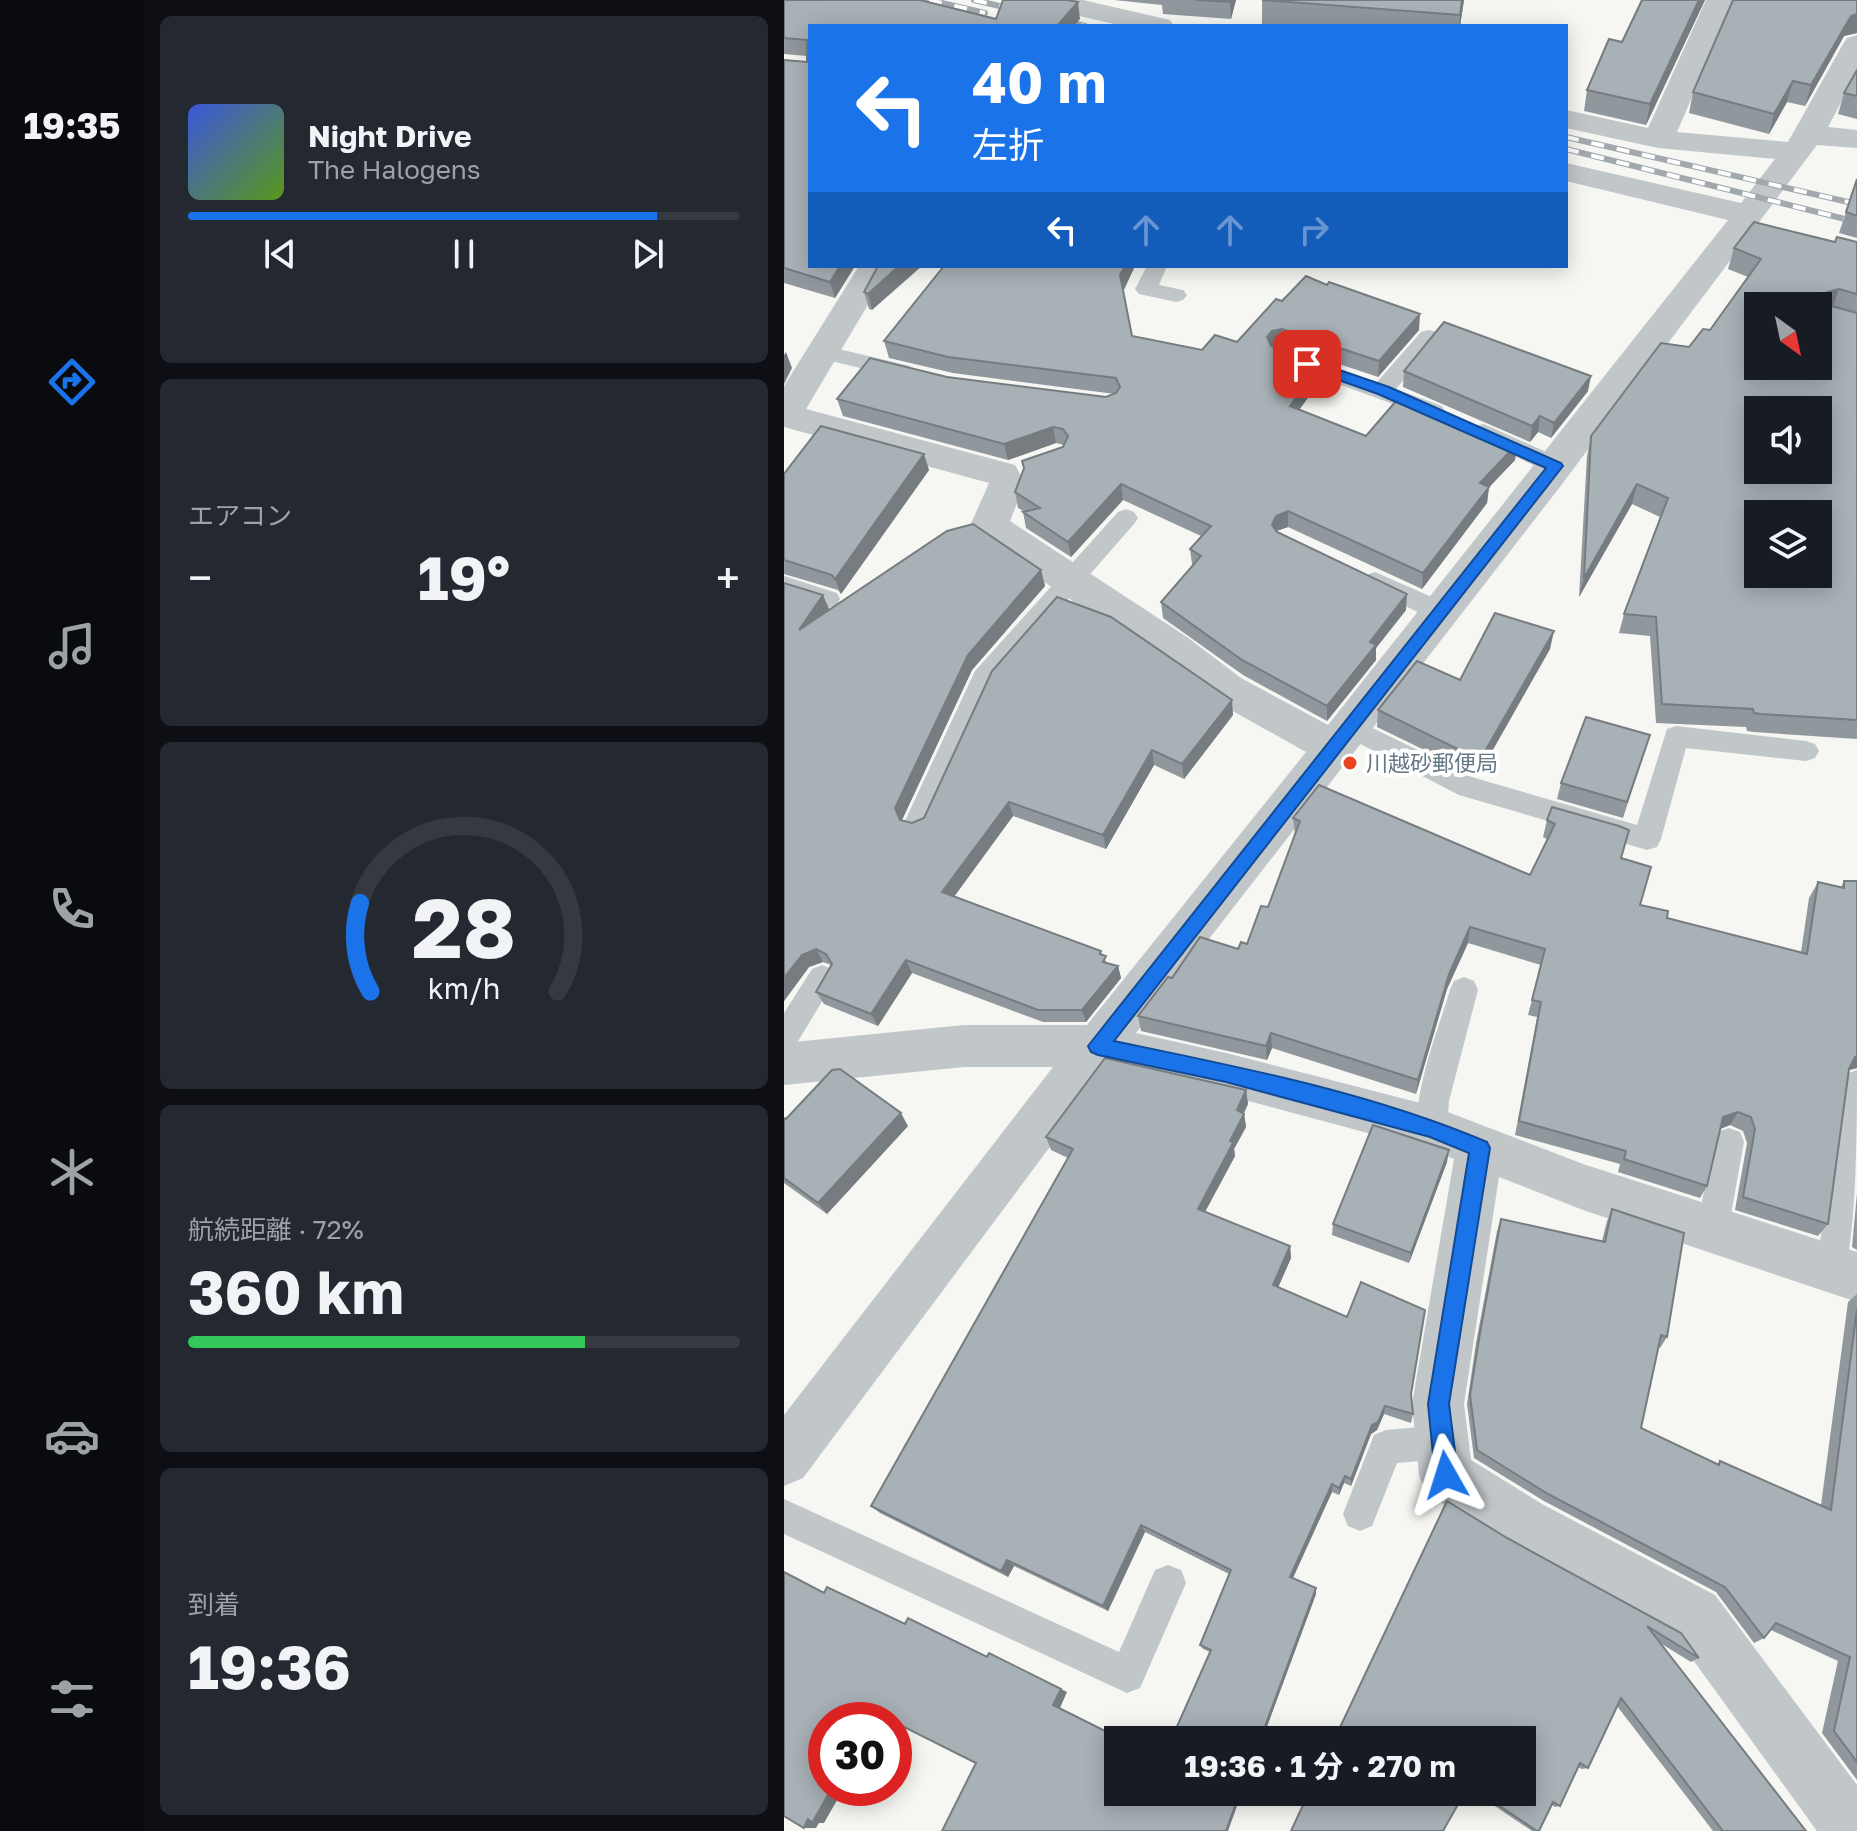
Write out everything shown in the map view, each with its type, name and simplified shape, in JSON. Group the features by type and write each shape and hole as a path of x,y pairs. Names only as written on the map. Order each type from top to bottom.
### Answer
{"street":[{"path":"1046,0 1151,24"},
{"path":"1658,139 1720,0"},
{"path":"784,1459 1098,1046 1556,466 1755,222 1803,144 1857,44"},
{"path":"1568,119 1658,139 1803,144 1857,139"},
{"path":"1568,173 1755,222"},
{"path":"874,268 784,415 1016,469 989,526 1173,648 1227,689 1342,738"},
{"path":"784,1064 964,1046 1098,1046 1226,1074 1432,1128 1712,1231 1844,1274"},
{"path":"1480,1148 1438,1404 1446,1475 1523,1523 1695,1615 1854,1831"}],"lane":[{"path":"1156,268 1146,289 1176,295"},
{"path":"1383,390 1429,337"},
{"path":"822,352 923,376"},
{"path":"1281,355 1383,390 1556,466"},
{"path":"917,823 984,678 1126,518"},
{"path":"1357,572 1441,612"},
{"path":"784,585 828,599"},
{"path":"1342,738 1468,787 1647,839 1676,736 1806,751"},
{"path":"784,1039 822,978"},
{"path":"1432,1128 1434,1101 1464,990"},
{"path":"1844,1274 1857,1084"},
{"path":"1712,1231 1729,1142"},
{"path":"1360,1514 1386,1447 1443,1442"},
{"path":"784,1516 1127,1675 1168,1583"}],"building":[{"path":"784,0 920,0 996,19 1003,0 1078,2 1059,24 808,24 808,268 839,268 830,282 784,268 784,60 807,62 807,40 784,38"},
{"path":"1262,0 1462,0 1460,15"},
{"path":"1642,0 1699,0 1650,104 1587,90 1609,39 1622,42"},
{"path":"1733,0 1857,0 1857,14 1851,16 1811,85 1793,81 1774,114 1693,92"},
{"path":"1857,70 1857,96 1844,93"},
{"path":"1857,179 1857,216 1846,212"},
{"path":"1754,222 1835,242 1837,237 1857,242 1857,294 1839,289 1827,292 1744,292 1744,380 1832,380 1832,306 1857,313 1857,720 1761,714 1754,713 1753,709 1662,704 1656,617 1624,614 1668,498 1637,484 1584,578 1591,436 1661,343 1689,347 1703,329 1710,330 1761,259 1734,248"},
{"path":"877,268 897,268 868,294 864,292"},
{"path":"942,268 1124,268 1120,275 1132,336 1202,350 1215,335 1237,342 1276,299 1282,301 1306,276 1420,314 1379,361 1282,329 1272,331 1267,337 1271,346 1321,363 1290,406 1366,436 1402,394 1517,444 1480,483 1489,487 1423,573 1288,511 1276,516 1272,525 1277,532 1407,594 1370,642 1376,645 1327,706 1242,660 1161,602 1201,556 1190,549 1211,526 1121,484 1068,542 1023,512 1040,508 1015,492 1024,468 1022,461 1063,447 1068,436 1063,429 1053,427 1004,444 837,399 870,358 947,377 1106,397 1116,393 1120,387 1116,378 948,357 884,341"},
{"path":"1444,322 1591,376 1554,423 1540,416 1532,426 1404,371"},
{"path":"821,426 924,454 835,579 832,575 784,560 784,474"},
{"path":"973,524 1041,570 968,655 895,808 900,820 912,823 924,818 992,671 1057,597 1111,617 1232,700 1182,764 1152,750 1103,835 1009,802 942,892 1101,951 1100,954 1106,956 1103,962 1118,966 1082,1010 1038,1010 906,960 871,1014 816,992 832,964 826,954 816,949 802,955 784,978 784,583 823,595 799,630 947,531"},
{"path":"1495,613 1554,631 1480,760 1378,710 1417,661 1460,680"},
{"path":"1586,717 1650,735 1627,802 1561,783"},
{"path":"1319,785 1530,875 1555,824 1547,820 1552,807 1619,826 1629,830 1621,858 1651,867 1640,905 1668,911 1667,918 1807,954 1818,882 1844,888 1844,881 1857,881 1857,1056 1849,1069 1828,1224 1743,1197 1755,1129 1751,1117 1738,1112 1723,1117 1707,1186 1624,1159 1626,1151 1519,1121 1541,1002 1532,1000 1545,949 1470,927 1449,974 1418,1080 1271,1033 1266,1046 1138,1016 1168,977 1172,978 1200,937 1238,949 1241,942 1247,944 1261,906 1268,907 1300,821 1293,818"},
{"path":"1105,1058 1246,1090 1237,1110 1244,1114 1230,1141 1233,1143 1198,1209 1290,1246 1273,1285 1347,1317 1361,1282 1425,1310 1411,1394 1413,1414 1385,1406 1378,1422 1372,1425 1351,1479 1345,1476 1339,1488 1332,1484 1290,1577 1316,1588 1265,1726 1177,1726 1211,1650 1200,1645 1231,1570 1141,1525 1103,1606 1007,1560 1001,1571 871,1506 1073,1149 1046,1137"},
{"path":"840,1069 901,1113 818,1203 784,1178 784,1118 832,1070"},
{"path":"1373,1125 1449,1150 1411,1253 1333,1224"},
{"path":"1612,1209 1684,1233 1667,1337 1661,1335 1641,1428 1719,1465 1720,1461 1831,1510 1857,1309 1857,1762 1834,1731 1850,1657 1776,1623 1764,1638 1725,1587 1548,1494 1477,1450 1470,1395 1501,1219 1605,1242"},
{"path":"1447,1501 1507,1538 1681,1633 1699,1658 1647,1626 1806,1831 1723,1831 1621,1698 1588,1768 1580,1763 1560,1806 1553,1802 1539,1831 1500,1806 1536,1806 1536,1726 1341,1726"},
{"path":"784,1572 824,1593 827,1587 905,1624 908,1618 1061,1689 1053,1705 1104,1730 1104,1806 1235,1806 1226,1831 942,1831 976,1763 912,1731 912,1702 808,1702 808,1806 822,1806 812,1823 808,1819 804,1828 784,1816"},
{"path":"1303,1806 1457,1806 1443,1831 1291,1831"}],"railway":[{"path":"929,0 985,13"},
{"path":"974,0 1021,11"},
{"path":"1056,19 1077,24"},
{"path":"1568,137 1857,204"},
{"path":"1568,150 1857,222"}],"place":[{"name":"川越砂郵便局","path":"1350,763"}],"route":[{"path":"1307,364 1383,390 1556,466 1098,1046 1226,1074 1432,1128 1480,1148 1438,1404 1446,1475"}]}
